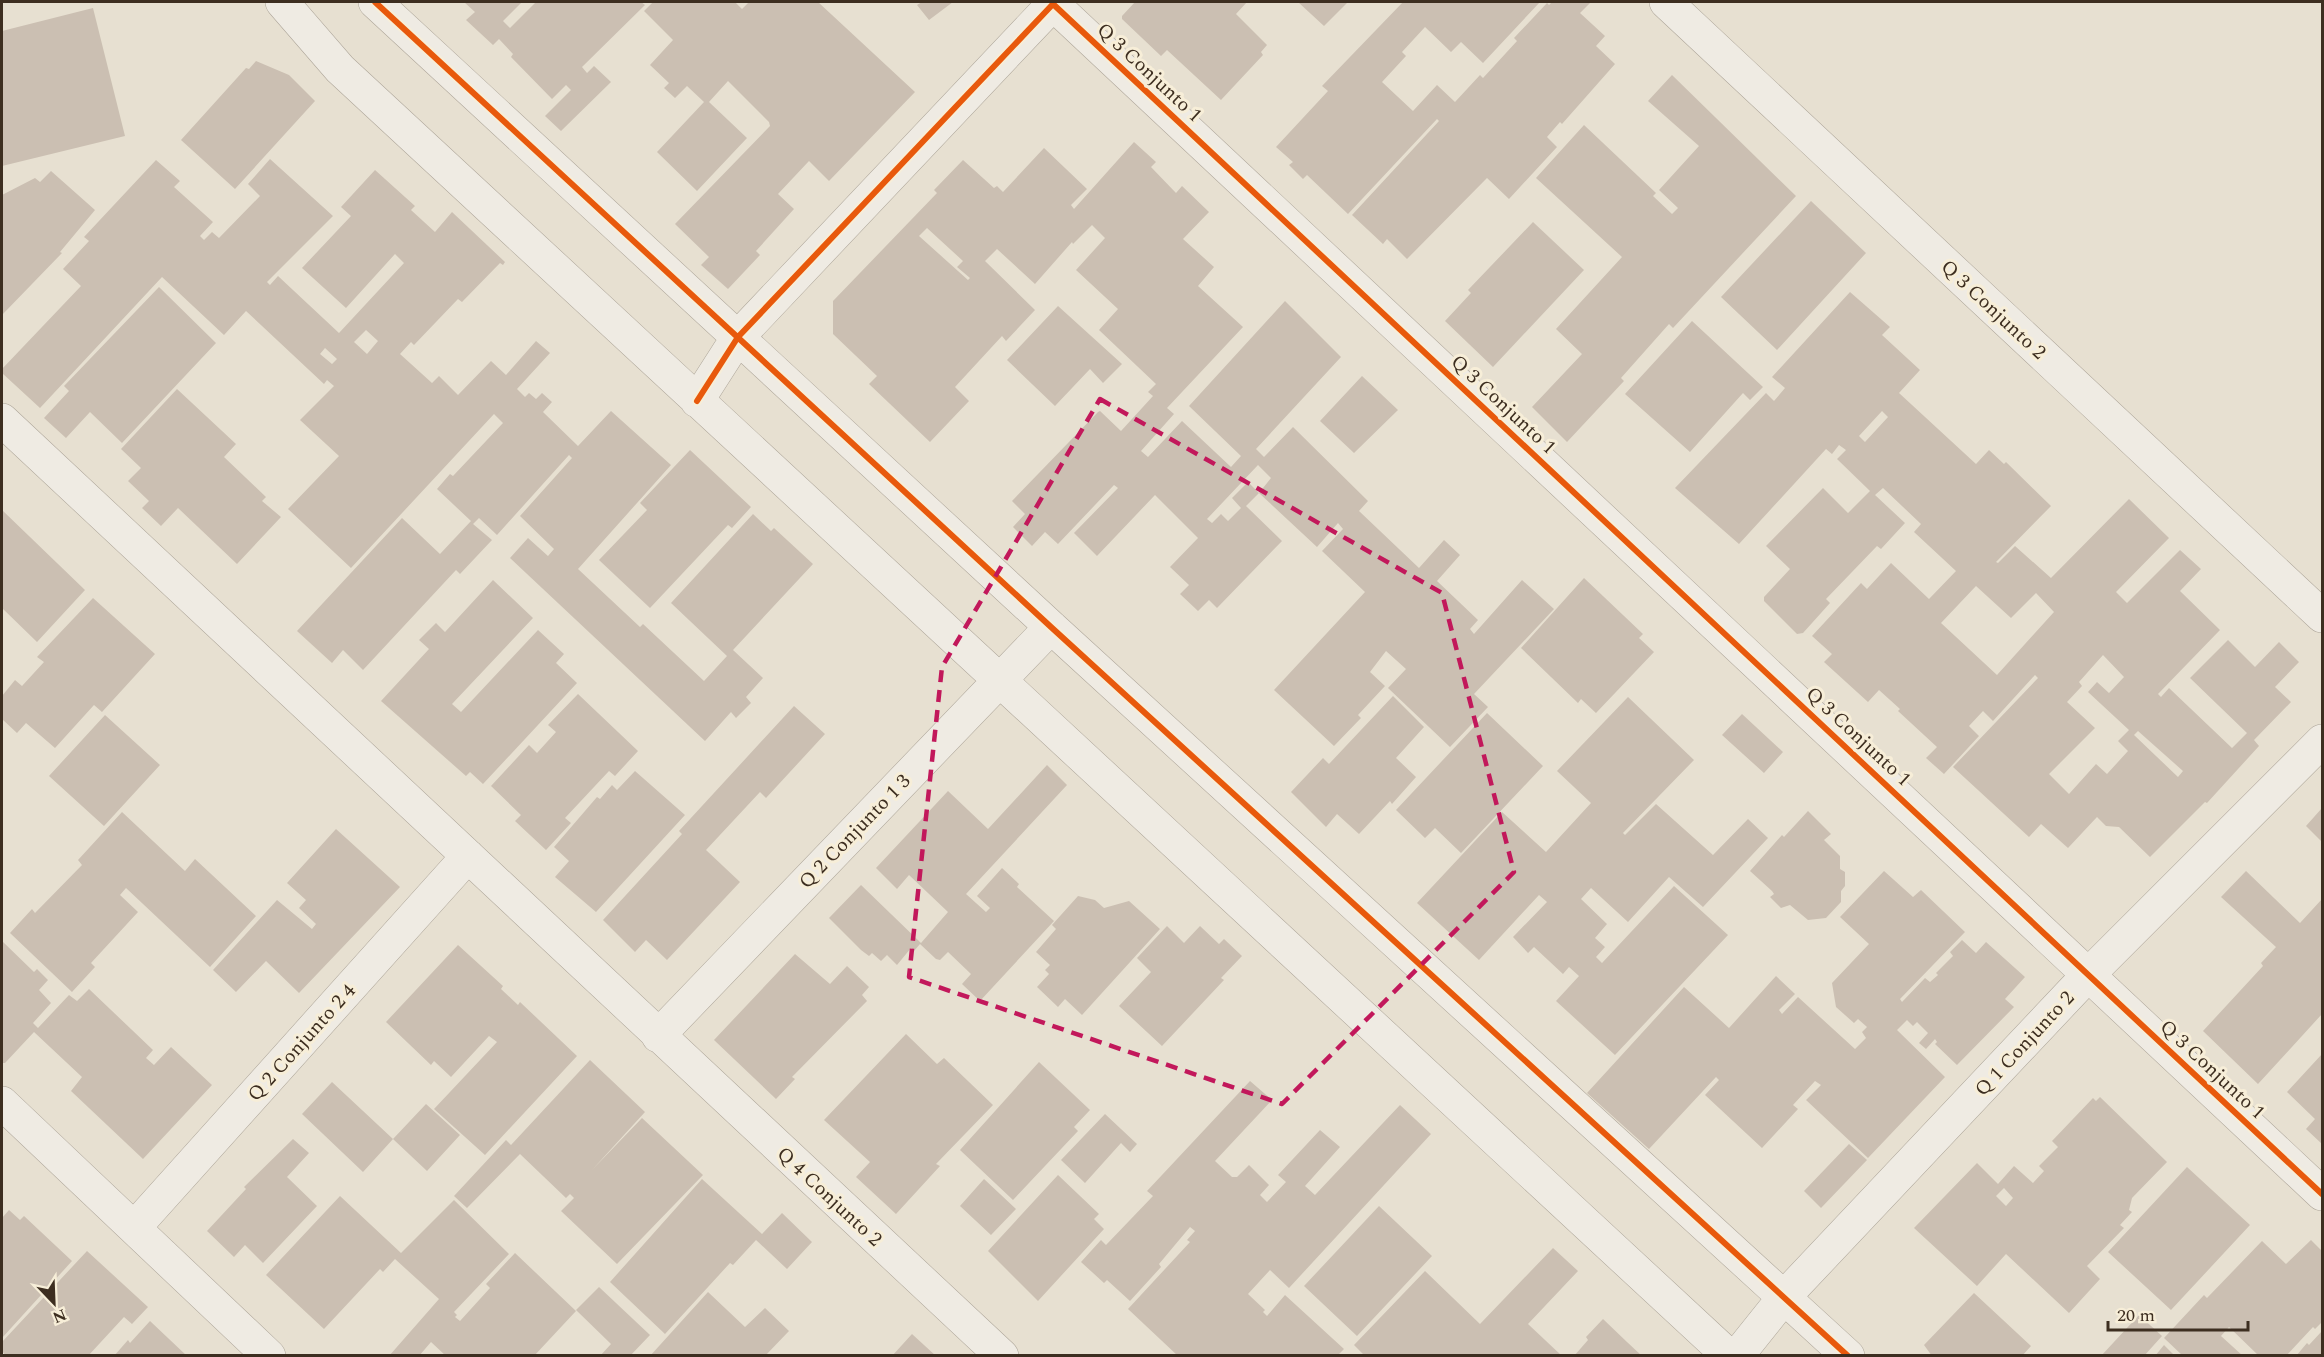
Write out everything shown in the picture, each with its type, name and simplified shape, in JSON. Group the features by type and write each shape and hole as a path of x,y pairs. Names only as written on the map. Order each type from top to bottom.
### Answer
{"street":[{"path":"282,2 340,69 1729,1356"},
{"path":"375,2 1051,627 1848,1356"},
{"name":"Q 3 Conjunto 2","path":"1666,2 2322,616"},
{"name":"Q 3 Conjunto 1","path":"697,401 738,338 1054,3 2322,1194"},
{"name":"Q 4 Conjunto 2","path":"2,420 1002,1356"},
{"name":"Q 2 Conjunto 1 3","path":"658,1036 1051,627"},
{"name":"Q 1 Conjunto 2","path":"1737,1356 1785,1296 2090,974 2322,741"},
{"name":"Q 2 Conjunto 2 4","path":"134,1228 468,856"},
{"path":"2,1103 268,1356"}],"highlighted area":[{"path":"1100,399 1442,593 1514,872 1282,1104 909,977 942,667"}],"building":[{"path":"464,2 522,2 503,21 510,28 536,2 641,2 645,5 582,67 587,73 594,66 611,82 561,131 545,116 571,90 566,85 552,99 511,57 513,54 499,39 493,45 466,20 475,12"},
{"path":"653,2 735,2 742,9 749,2 818,2 915,92 829,181 809,161 778,194 794,209 756,251 760,255 728,289 701,265 709,257 675,224 770,126 769,122 728,81 709,102 747,138 697,191 657,152 704,102 687,86 675,98 664,88 669,83 650,65 673,40 644,11"},
{"path":"922,2 953,2 929,20 917,5"},
{"path":"1135,2 1247,2 1236,14 1267,45 1261,52 1263,55 1221,100 1167,50 1161,56 1122,19 1122,16"},
{"path":"1298,2 1348,2 1324,26"},
{"path":"1403,2 1540,2 1483,63 1461,42 1451,52 1425,27 1402,52 1406,56 1382,82 1413,111 1437,85 1455,102 1480,75 1483,78 1517,41 1514,38 1547,3 1549,5 1552,2 1591,2 1580,13 1605,36 1596,46 1615,64 1562,124 1560,122 1547,137 1557,147 1509,199 1487,178 1407,259 1387,239 1383,244 1352,215 1439,121 1437,119 1348,214 1307,175 1303,179 1289,165 1293,162 1276,147 1328,91 1322,86"},
{"path":"93,8 125,136 2,166 2,31"},
{"path":"256,61 289,75 315,101 235,189 181,140 246,68 249,69"},
{"path":"1672,75 1796,196 1673,328 1669,324 1621,378 1624,381 1567,442 1532,407 1582,354 1556,329 1622,257 1536,178 1584,125 1656,193 1653,196 1672,214 1678,208 1659,190 1699,146 1648,101"},
{"path":"1134,142 1156,162 1151,167 1176,193 1182,186 1209,212 1183,239 1214,267 1198,286 1243,327 1167,408 1174,414 1141,451 1148,457 1182,421 1231,467 1241,456 1189,406 1285,301 1341,357 1256,449 1264,457 1293,427 1368,501 1359,511 1419,568 1444,540 1460,555 1437,581 1478,620 1470,629 1474,634 1522,580 1554,609 1474,694 1488,707 1450,747 1388,688 1406,669 1386,651 1370,672 1385,686 1358,715 1361,718 1334,746 1274,690 1365,592 1322,551 1343,529 1338,523 1317,547 1259,493 1246,506 1282,541 1217,608 1209,600 1198,611 1180,594 1189,585 1170,567 1198,538 1155,495 1097,556 1074,533 1118,488 1114,485 1058,544 1045,532 1032,546 1013,527 1025,514 1012,501 1098,412 1100,411 1121,431 1153,396 1148,392 1156,384 1099,330 1118,309 1076,270 1105,238 1092,225 1073,244 1072,242 1035,284 997,249 985,261 1035,310 1006,341 1002,336 955,387 969,401 930,442 869,384 877,376 833,334 833,301 937,193 934,190 963,160 994,188 997,186 1003,192 1044,148 1087,189 1071,205 1074,209","holes":["927,228 963,261 957,267 970,278 968,280 919,236","1258,465 1271,478 1259,493 1248,482 1232,498 1241,508 1228,521 1221,514 1212,523 1207,519"]},
{"path":"270,159 333,216 267,282 270,285 278,276 339,333 404,263 395,254 346,308 302,268 351,216 341,207 375,170 415,206 411,210 435,232 452,212 505,262 503,265 500,263 462,302 458,299 414,345 411,342 400,354 432,383 439,376 458,395 491,361 506,375 536,341 550,353 517,389 525,397 529,393 536,399 542,393 552,402 543,412 578,446 611,411 671,465 578,569 640,627 643,624 704,681 727,656 671,603 753,514 771,531 774,528 813,564 733,650 763,678 746,697 751,703 736,718 731,712 705,741 510,558 528,538 548,556 554,549 520,516 572,458 569,455 497,535 479,518 473,524 492,540 460,574 456,570 363,670 343,650 332,663 297,631 402,518 440,554 471,521 437,489 450,474 453,476 503,423 494,414 351,568 288,509 339,456 300,420 334,386 327,380 324,384 246,311 224,335 162,277 40,408 2,373 2,369 81,286 63,269 89,241 84,237 156,160 180,181 174,187 213,222 200,236 204,240 212,232 219,238 260,196 248,184","holes":["366,330 378,341 367,354 354,342","325,348 337,359 332,364 320,354"]},
{"path":"51,171 95,210 60,252 62,253 2,315 2,195 35,178 40,182"},
{"path":"1811,201 1866,253 1777,350 1721,297"},
{"path":"1533,222 1584,270 1493,367 1445,321 1471,293 1468,290"},
{"path":"159,287 216,343 122,443 90,412 66,438 44,418 69,391 64,386"},
{"path":"1850,292 1890,327 1882,335 1920,370 1899,393 1976,464 1989,450 2004,464 2006,462 2051,506 1996,562 1998,563 2015,546 2051,578 2129,499 2169,538 2116,592 2127,603 2180,550 2201,569 2180,591 2220,630 2158,694 2161,697 2169,688 2232,748 2247,733 2190,678 2228,640 2255,667 2279,642 2299,662 2275,687 2291,702 2254,740 2259,746 2207,803 2205,802 2150,857 2119,827 2106,826 2097,817 2068,848 2041,824 2029,837 1953,767 2038,678 2035,675 1993,721 1983,711 1969,726 1979,736 1944,774 1926,758 1937,747 1879,690 1868,702 1824,662 1832,654 1812,636 1861,583 1867,589 1891,563 1929,599 1956,571 1914,532 1921,524 1883,488 1875,495 1905,523 1881,549 1877,546 1826,599 1830,603 1803,633 1797,634 1764,601 1764,597 1790,569 1766,546 1823,488 1848,513 1870,491 1837,459 1846,450 1839,445 1832,454 1826,449 1739,544 1675,488 1766,393 1774,401 1785,388 1772,377","holes":["1882,411 1888,417 1865,442 1859,436","1976,586 2011,618 2036,593 2054,612 1997,675 1941,623","2103,655 2124,677 2109,693 2097,682 2088,692 2129,730 2118,741 2128,751 2107,774 2096,764 2069,794 2049,774 2095,728 2067,702 2082,686 2079,682","2138,731 2183,771 2178,777 2134,735"]},
{"path":"1058,306 1122,364 1103,383 1090,369 1055,406 1007,360"},
{"path":"1692,321 1763,387 1750,400 1743,393 1690,452 1625,394"},
{"path":"1362,376 1398,410 1354,453 1320,421"},
{"path":"177,389 236,444 224,457 266,497 262,501 281,517 237,564 178,508 161,526 142,508 149,501 128,481 141,468 121,449"},
{"path":"690,450 751,507 732,528 728,525 650,608 599,560 647,510 640,503"},
{"path":"2,510 85,590 37,642 2,608"},
{"path":"1584,578 1643,634 1639,638 1654,652 1596,713 1581,699 1578,703 1521,648"},
{"path":"493,580 533,618 452,704 461,712 538,630 564,654 556,663 577,683 483,784 470,772 466,776 381,701 429,649 419,640 436,623 445,632"},
{"path":"93,598 155,654 102,712 94,705 55,748 26,723 17,733 2,719 2,696 15,680 22,686 44,662 37,657"},
{"path":"578,694 638,751 615,776 609,771 565,818 571,823 546,850 515,821 521,815 491,786 529,745 537,753 556,732 548,725"},
{"path":"1393,696 1424,727 1396,758 1416,777 1392,804 1390,801 1359,834 1337,814 1326,827 1291,792 1323,758 1329,764"},
{"path":"1628,697 1694,760 1623,833 1625,835 1656,804 1713,855 1748,819 1768,838 1703,907 1669,877 1628,922 1591,888 1581,899 1607,924 1595,938 1605,947 1596,957 1602,963 1674,886 1728,935 1615,1055 1556,1001 1579,976 1569,967 1563,974 1534,947 1528,953 1513,937 1547,902 1539,895 1479,960 1417,903 1502,812 1546,852 1591,803 1557,771"},
{"path":"794,706 825,734 766,798 760,792 706,850 740,882 667,960 646,940 635,952 603,920 682,834 679,831"},
{"path":"1487,713 1543,766 1461,853 1435,828 1425,838 1396,810"},
{"path":"1742,714 1783,752 1764,773 1722,735"},
{"path":"105,715 160,765 104,826 49,776"},
{"path":"1047,765 1067,785 966,894 986,912 990,908 977,896 1002,868 1019,884 1017,887 1054,921 980,1001 962,984 971,974 948,952 940,960 936,959 920,944 914,951 911,948 897,965 887,955 881,961 872,953 869,956 861,950 829,918 861,885 921,943 948,912 909,875 897,889 876,868 948,791 988,829"},
{"path":"635,771 685,815 596,912 555,877 569,861 554,847 597,797 600,799 612,785 617,790"},
{"path":"2322,808 2322,842 2306,826"},
{"path":"1808,811 1831,834 1824,840 1840,856 1840,869 1845,872 1845,886 1841,891 1841,902 1826,918 1808,920 1790,905 1781,908 1770,897 1774,894 1772,891 1750,871 1782,835 1784,837"},
{"path":"122,812 185,871 195,859 256,916 210,967 126,888 120,895 138,912 91,963 95,967 72,992 10,933 32,909 35,913 82,865 78,860"},
{"path":"336,829 400,887 299,993 266,961 236,992 213,970 277,900 312,929 316,924 299,908 306,900 287,883"},
{"path":"1884,871 1913,897 1921,890 1965,932 1900,999 1902,1002 1925,978 1930,982 1938,975 1936,973 1953,956 1950,952 1962,940 1976,953 1986,942 2025,977 2005,999 2014,1007 1957,1065 1935,1044 1937,1042 1935,1039 1926,1049 1919,1043 1928,1033 1917,1022 1913,1026 1907,1020 1897,1030 1945,1077 1868,1158 1806,1100 1821,1085 1815,1081 1793,1105 1798,1109 1762,1148 1705,1095 1719,1080 1716,1077 1649,1149 1587,1093 1684,987 1729,1028 1776,976 1795,994 1779,1010 1782,1014 1798,997 1855,1049 1866,1038 1862,1032 1867,1027 1858,1019 1854,1023 1836,1007 1832,983 1869,944 1840,917"},
{"path":"2246,871 2300,923 2322,899 2322,1014 2258,1084 2203,1031 2263,966 2261,963 2276,947 2221,897"},
{"path":"1078,896 1095,900 1104,908 1129,901 1160,929 1082,1015 1065,999 1058,1007 1037,987 1049,974 1045,970 1050,965 1036,952 1056,929 1052,925"},
{"path":"1167,926 1184,943 1200,926 1219,944 1224,939 1242,956 1221,978 1224,980 1162,1046 1119,1006 1151,972 1137,958"},
{"path":"2,941 34,972 37,969 48,980 39,990 51,1003 33,1023 38,1028 69,995 77,1001 89,989 153,1050 146,1058 154,1065 171,1047 212,1085 143,1159 71,1091 82,1077 34,1032 5,1063 2,1063"},
{"path":"458,945 503,986 501,989 518,1005 520,1002 577,1056 485,1155 434,1109 497,1042 489,1036 451,1077 434,1061 431,1065 386,1022"},
{"path":"795,954 830,984 847,966 869,987 862,995 867,1001 792,1077 795,1079 776,1099 714,1040"},
{"path":"906,1034 937,1064 944,1058 993,1105 936,1164 940,1166 896,1214 856,1177 870,1162 824,1120"},
{"path":"2322,1054 2322,1144 2306,1129 2315,1119 2287,1092"},
{"path":"590,1060 645,1112 592,1170 642,1118 703,1175 617,1264 561,1211 574,1198 570,1194 566,1198 520,1154 467,1208 454,1196 506,1140 511,1145"},
{"path":"1039,1062 1090,1110 1074,1127 1078,1131 1013,1200 960,1150"},
{"path":"1250,1081 1272,1100 1215,1161 1232,1177 1237,1177 1249,1165 1269,1185 1260,1195 1267,1202 1286,1182 1278,1175 1320,1130 1340,1147 1305,1186 1315,1195 1400,1105 1431,1134 1289,1288 1270,1270 1248,1294 1265,1310 1263,1312 1267,1316 1285,1295 1344,1349 1337,1356 1178,1356 1128,1309 1190,1242 1187,1240 1195,1231 1190,1227 1159,1264 1161,1267 1130,1301 1107,1280 1104,1283 1081,1262 1101,1240 1106,1245 1153,1196 1147,1191"},
{"path":"332,1082 393,1139 363,1172 302,1114"},
{"path":"2100,1097 2167,1162 2132,1198 2129,1210 2132,1212 2120,1225 2124,1228 2087,1266 2100,1279 2069,1313 2006,1254 1977,1286 1914,1228 1977,1163 1998,1184 2014,1166 2033,1183 2044,1171 2039,1166 2058,1147 2052,1141 2093,1098 2096,1101","holes":["2004,1188 2013,1198 2006,1206 1996,1196"]},
{"path":"426,1104 460,1135 427,1171 393,1139"},
{"path":"1105,1114 1137,1144 1130,1152 1121,1143 1085,1183 1061,1160"},
{"path":"293,1139 309,1153 287,1177 317,1206 263,1263 245,1245 234,1257 207,1231 246,1189 244,1187"},
{"path":"1849,1144 1867,1160 1821,1208 1804,1191"},
{"path":"2187,1167 2250,1225 2171,1310 2108,1252"},
{"path":"1058,1175 1099,1214 1094,1219 1104,1229 1038,1301 988,1251"},
{"path":"702,1179 762,1234 782,1213 812,1242 787,1269 756,1240 733,1265 730,1263 665,1334 610,1282"},
{"path":"984,1179 1016,1209 991,1235 960,1206"},
{"path":"340,1196 401,1253 454,1200 509,1254 454,1312 457,1315 455,1317 460,1321 490,1288 486,1284 515,1253 576,1311 534,1356 446,1356 431,1342 419,1356 389,1356 439,1299 395,1259 383,1272 380,1269 324,1329 266,1275"},
{"path":"1379,1206 1432,1256 1357,1336 1304,1286"},
{"path":"9,1210 20,1220 24,1216 72,1261 2,1338 2,1218"},
{"path":"2311,1240 2322,1251 2322,1322 2315,1329 2313,1327 2286,1356 2259,1356 2229,1327 2221,1336 2243,1356 2183,1356 2164,1338 2204,1295 2207,1298 2262,1241 2286,1264"},
{"path":"1553,1248 1578,1271 1528,1324 1562,1356 1365,1356 1354,1345 1425,1271 1480,1324"},
{"path":"87,1251 148,1307 132,1324 124,1317 88,1356 6,1356 2,1351 2,1342"},
{"path":"599,1287 650,1335 630,1356 600,1356 611,1344 576,1310"},
{"path":"708,1292 745,1327 765,1308 789,1331 765,1356 650,1356"},
{"path":"1974,1293 2031,1346 2022,1356 1932,1356 1924,1345"},
{"path":"2139,1315 2162,1336 2144,1356 2101,1356"},
{"path":"1603,1319 1642,1356 1574,1356 1588,1340 1586,1337"},
{"path":"150,1321 187,1356 114,1356 128,1340 130,1343"},
{"path":"2322,1331 2322,1356 2296,1356 2307,1343 2309,1345"},
{"path":"912,1334 936,1356 892,1356"},
{"path":"2164,1345 2175,1356 2155,1356"}],"cycle path":[{"path":"375,2 1051,627 1848,1356"},
{"path":"697,401 738,337 1053,4 2322,1194"}]}
